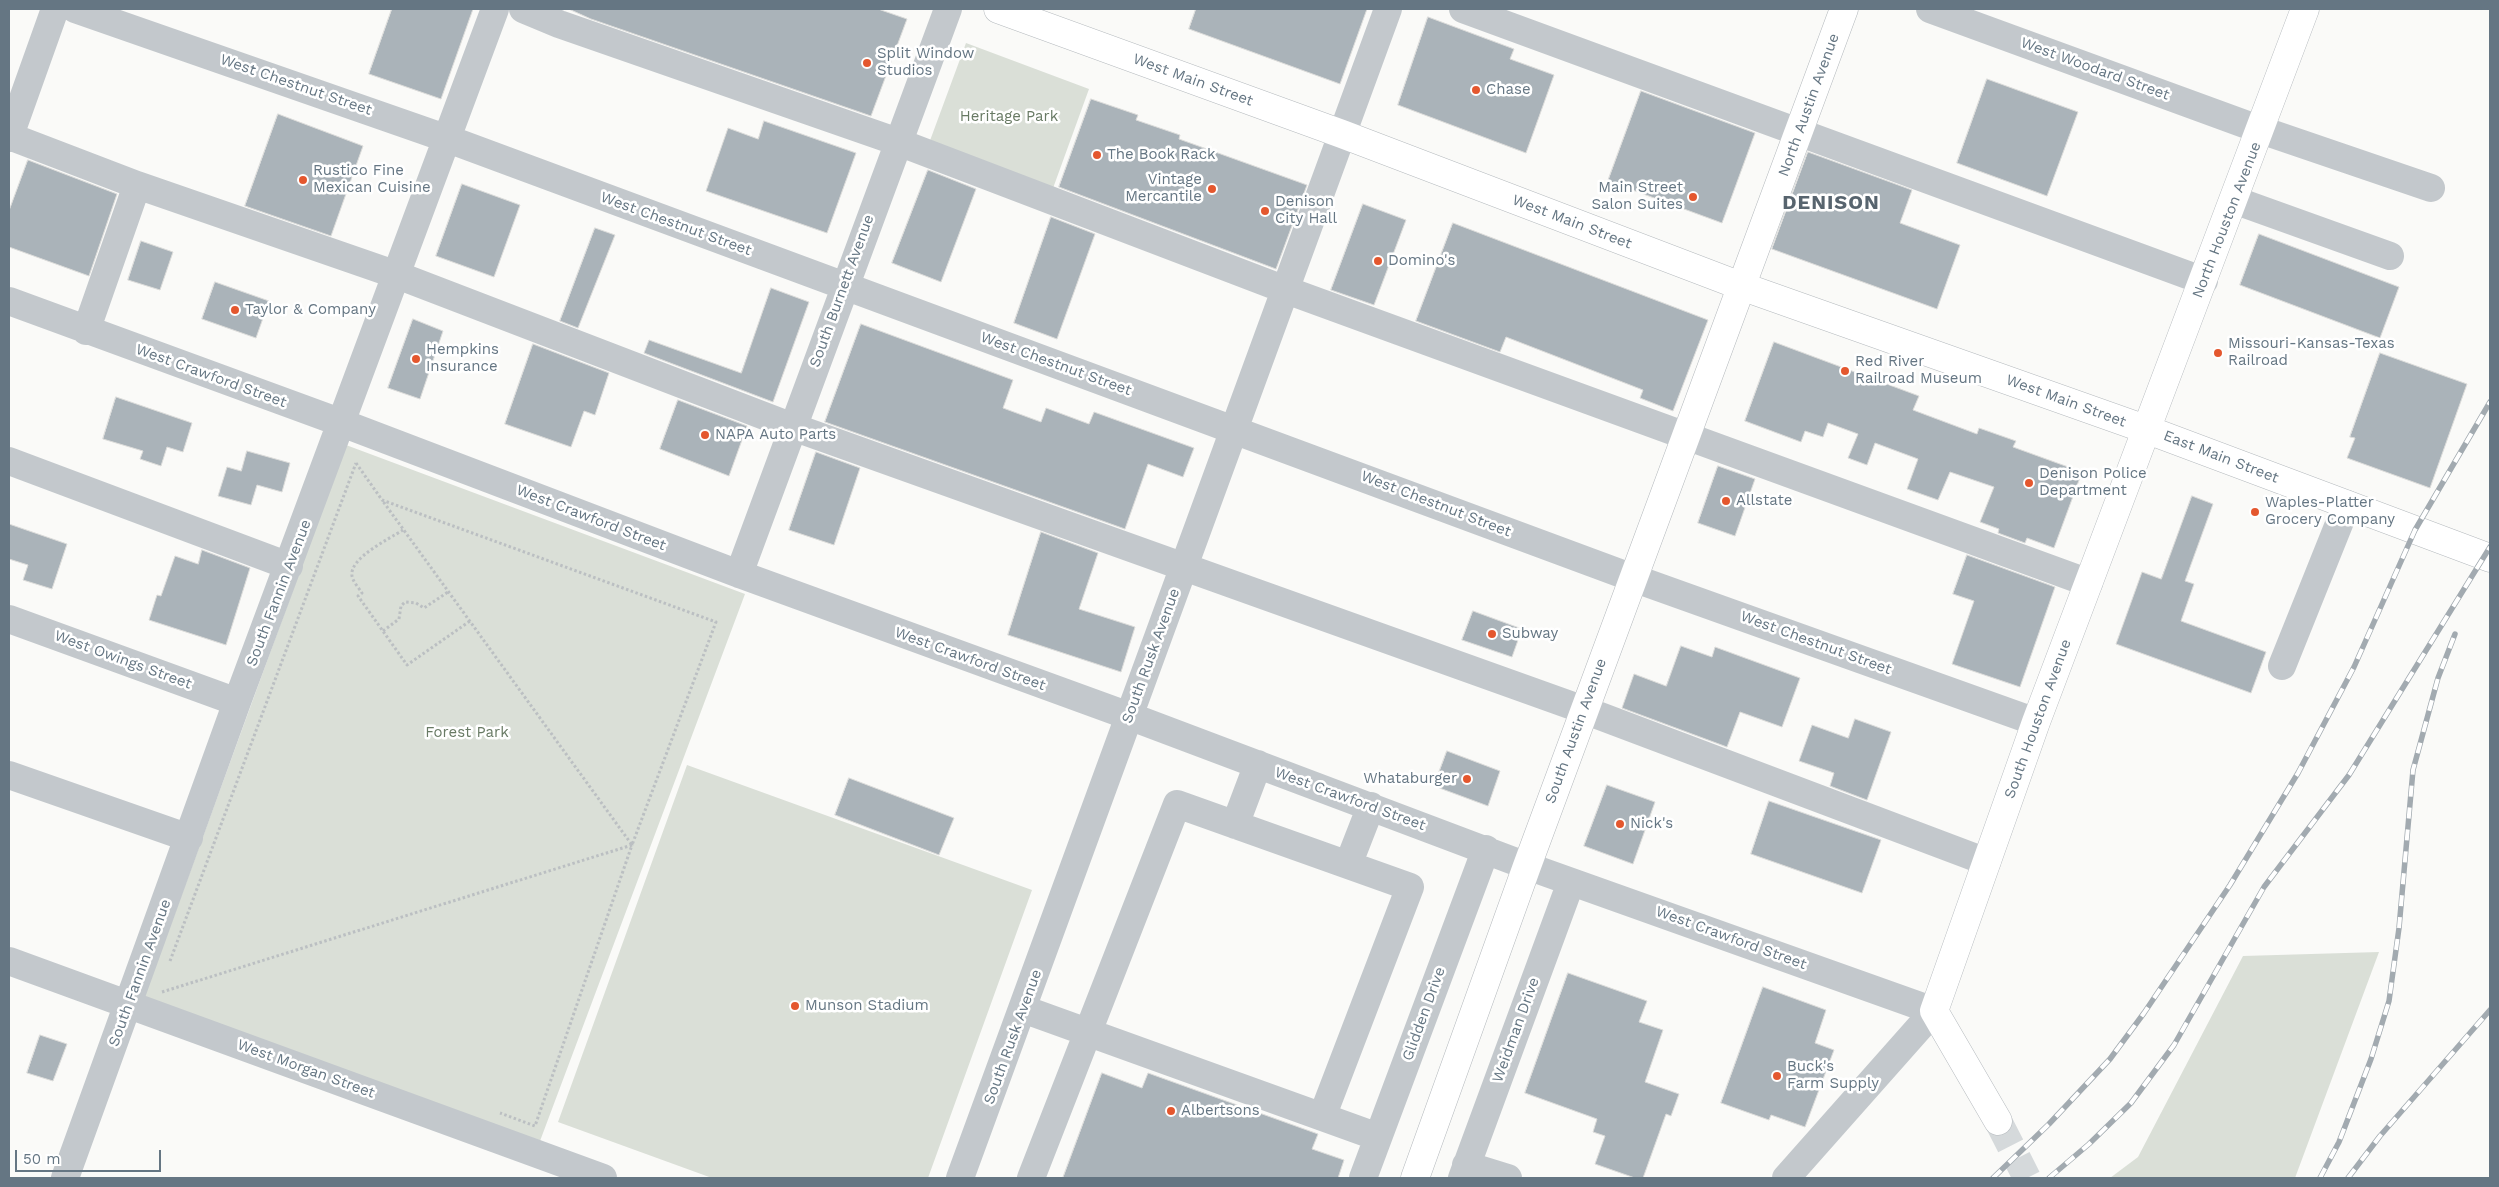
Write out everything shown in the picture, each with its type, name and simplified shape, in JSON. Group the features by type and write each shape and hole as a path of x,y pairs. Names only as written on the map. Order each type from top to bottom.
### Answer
{"main road":[{"name":"West Main Street","path":"998,9 1342,134 1741,286 2148,430"},
{"name":"North Austin Avenue","path":"1741,286 1844,9"},
{"name":"North Houston Avenue","path":"2148,430 2305,9"},
{"name":"South Austin Avenue","path":"1419,1167 1584,710 1741,286"},
{"name":"East Main Street","path":"2148,430 2490,558"},
{"name":"South Houston Avenue","path":"1934,1011 2036,722 2148,430"},
{"path":"1934,1011 1998,1121"}],"street":[{"path":"55,9 9,137 137,185 397,276 793,427 1584,710 1987,862"},
{"name":"West Chestnut Street","path":"76,9 448,138 1634,578 2036,722"},
{"name":"South Fannin Avenue","path":"65,1178 238,702 495,9"},
{"path":"523,9 559,24 898,142 1286,290 2089,583"},
{"name":"South Burnett Avenue","path":"739,574 948,9"},
{"name":"South Rusk Avenue","path":"960,1178 1236,429 1388,9"},
{"path":"1463,9 2204,281"},
{"name":"West Woodard Street","path":"1930,9 2261,130 2431,188"},
{"path":"86,331 137,185"},
{"path":"2234,200 2390,256"},
{"name":"West Crawford Street","path":"9,301 739,574 1371,806 1527,866 1934,1011"},
{"path":"9,461 289,566"},
{"path":"2282,666 2347,504"},
{"name":"West Owings Street","path":"9,619 238,702"},
{"path":"1235,825 1258,764"},
{"path":"9,775 189,838"},
{"path":"1031,1178 1090,1033 1177,804 1410,887 1322,1117"},
{"path":"1348,865 1371,806"},
{"name":"Glidden Drive","path":"1363,1178 1486,849"},
{"name":"Weidman Drive","path":"1464,1172 1571,882"},
{"name":"West Morgan Street","path":"9,961 603,1178"},
{"path":"1023,1009 1378,1137"},
{"path":"1786,1178 1934,1011"},
{"path":"1464,1172 1508,1178"}],"path":[{"path":"169,965 356,463 632,845"},
{"path":"382,500 716,622 632,845 535,1126 497,1112"},
{"path":"404,530 360,557 353,568 352,577 362,593 358,596 407,665 470,621"},
{"path":"383,631 399,619 401,606 405,602 416,603 424,608 448,592"},
{"path":"159,993 632,845"},
{"path":"159,993 162,984"},
{"path":"159,993 168,996"}],"green space":[{"name":"Heritage Park","path":"966,43 1089,89 1052,191 928,146"},
{"name":"Forest Park","path":"346,445 745,594 540,1141 144,998"},
{"name":"Munson Stadium","path":"687,765 1032,890 928,1178 712,1178 558,1122"},
{"path":"2379,952 2295,1178 2110,1178 2138,1157 2243,956"}],"building":[{"path":"392,9 473,9 441,99 369,74"},
{"path":"569,9 878,9 907,19 871,116 591,19"},
{"path":"1196,9 1367,9 1340,84 1189,29"},
{"name":"Chase","path":"1428,17 1514,49 1510,59 1554,75 1526,153 1398,105"},
{"path":"1987,79 2078,112 2047,196 1957,163"},
{"path":"1641,91 1755,133 1722,223 1608,181"},
{"path":"1091,99 1138,115 1136,120 1180,135 1179,139 1307,185 1276,269 1059,187"},
{"name":"Rustico Fine Mexican Cuisine","path":"278,114 363,146 331,236 245,206"},
{"path":"764,121 856,153 827,233 706,191 728,128 758,139"},
{"path":"1808,152 1912,190 1900,223 1960,245 1937,309 1772,249"},
{"path":"28,160 117,194 89,276 9,247 9,211"},
{"path":"928,170 976,189 941,282 892,263"},
{"path":"462,184 520,205 494,277 436,256"},
{"path":"1363,204 1406,220 1374,305 1331,290"},
{"path":"1051,217 1095,234 1057,339 1014,323"},
{"path":"1453,223 1708,320 1673,411 1640,398 1643,390 1506,337 1500,352 1416,321"},
{"path":"595,228 615,235 578,328 560,321"},
{"path":"2259,234 2399,287 2380,338 2240,285"},
{"path":"141,241 173,252 160,290 128,280"},
{"name":"Taylor & Company","path":"215,282 269,301 256,338 202,319"},
{"path":"771,288 809,302 773,402 644,353 649,340 741,373"},
{"name":"Hempkins Insurance","path":"413,319 443,331 420,399 388,388"},
{"path":"861,324 1013,380 1003,408 1041,422 1046,408 1089,424 1094,412 1194,448 1183,477 1148,464 1125,529 825,422"},
{"path":"1774,342 1919,396 1913,410 1977,434 1979,428 2016,441 2013,447 2082,472 2054,548 2027,538 2025,543 1998,533 1999,529 1980,522 1994,487 1950,472 1938,500 1907,489 1918,459 1875,443 1867,465 1848,458 1858,434 1828,423 1823,437 1805,431 1801,442 1745,421"},
{"path":"533,344 609,373 595,415 584,411 571,447 505,424"},
{"path":"2380,353 2467,384 2430,488 2347,458 2355,438 2350,437"},
{"path":"116,397 192,423 183,452 167,447 161,466 140,459 143,451 103,439"},
{"name":"NAPA Auto Parts","path":"678,400 747,426 729,476 660,449"},
{"path":"247,451 290,463 282,492 257,485 251,505 218,496 227,467 241,471"},
{"path":"816,452 860,468 834,545 789,530"},
{"name":"Allstate","path":"1718,466 1755,479 1735,536 1698,523"},
{"path":"2192,496 2213,504 2185,581 2194,584 2181,621 2266,652 2251,693 2116,644 2142,572 2161,579"},
{"path":"9,524 67,544 52,589 23,580 28,565 9,559"},
{"path":"1041,532 1098,553 1079,609 1135,627 1121,672 1008,635"},
{"path":"202,550 250,568 226,645 149,620 157,595 161,596 175,556 198,564"},
{"path":"1967,555 2055,587 2020,687 1952,664 1974,601 1953,594"},
{"name":"Subway","path":"1473,611 1522,629 1512,657 1462,640"},
{"path":"1681,646 1712,657 1715,647 1800,678 1782,727 1740,712 1727,747 1622,708 1634,674 1666,686"},
{"path":"1855,719 1891,732 1867,800 1830,786 1834,773 1799,761 1812,725 1848,738"},
{"name":"Whataburger","path":"1447,751 1500,771 1488,806 1434,786"},
{"path":"849,778 954,818 939,855 835,815"},
{"name":"Nick's","path":"1607,785 1655,802 1633,864 1584,846"},
{"path":"1769,801 1881,840 1862,893 1751,854"},
{"path":"1568,973 1647,1001 1639,1022 1663,1030 1645,1082 1679,1094 1671,1116 1666,1114 1643,1178 1635,1178 1595,1164 1605,1136 1593,1132 1597,1119 1525,1093"},
{"name":"Buck's Farm Supply","path":"1763,987 1826,1010 1815,1043 1834,1050 1805,1127 1771,1115 1769,1120 1721,1103"},
{"path":"40,1035 67,1044 53,1081 27,1073"},
{"name":"Albertsons","path":"1102,1073 1142,1088 1148,1073 1318,1134 1312,1149 1344,1160 1338,1178 1063,1178"}],"tunnel":[{"path":"1998,1121 2027,1178"}],"railway":[{"path":"1993,1178 2049,1124 2110,1059 2144,1013 2230,885 2298,773 2354,667 2415,530 2490,402"},
{"path":"2049,1178 2089,1144 2131,1103 2174,1045 2264,887 2349,775 2490,547"},
{"path":"2320,1178 2339,1142 2371,1059 2389,1001 2399,928 2413,770 2438,678 2455,634"},
{"path":"2348,1178 2380,1136 2490,1010"}],"place":[{"name":"Split Window Studios","path":"867,63"},
{"name":"Chase","path":"1476,90"},
{"name":"The Book Rack","path":"1097,155"},
{"name":"Rustico Fine Mexican Cuisine","path":"303,180"},
{"name":"Vintage Mercantile","path":"1212,189"},
{"name":"Main Street Salon Suites","path":"1693,197"},
{"name":"Denison City Hall","path":"1265,211"},
{"name":"Domino's","path":"1378,261"},
{"name":"Taylor & Company","path":"235,310"},
{"name":"Missouri-Kansas-Texas Railroad","path":"2218,353"},
{"name":"Hempkins Insurance","path":"416,359"},
{"name":"Red River Railroad Museum","path":"1845,371"},
{"name":"NAPA Auto Parts","path":"705,435"},
{"name":"Denison Police Department","path":"2029,483"},
{"name":"Allstate","path":"1726,501"},
{"name":"Waples-Platter Grocery Company","path":"2255,512"},
{"name":"Subway","path":"1492,634"},
{"name":"Whataburger","path":"1467,779"},
{"name":"Nick's","path":"1620,824"},
{"name":"Munson Stadium","path":"795,1006"},
{"name":"Buck's Farm Supply","path":"1777,1076"},
{"name":"Albertsons","path":"1171,1111"}],"district":[{"name":"DENISON","path":"1831,203"}]}
